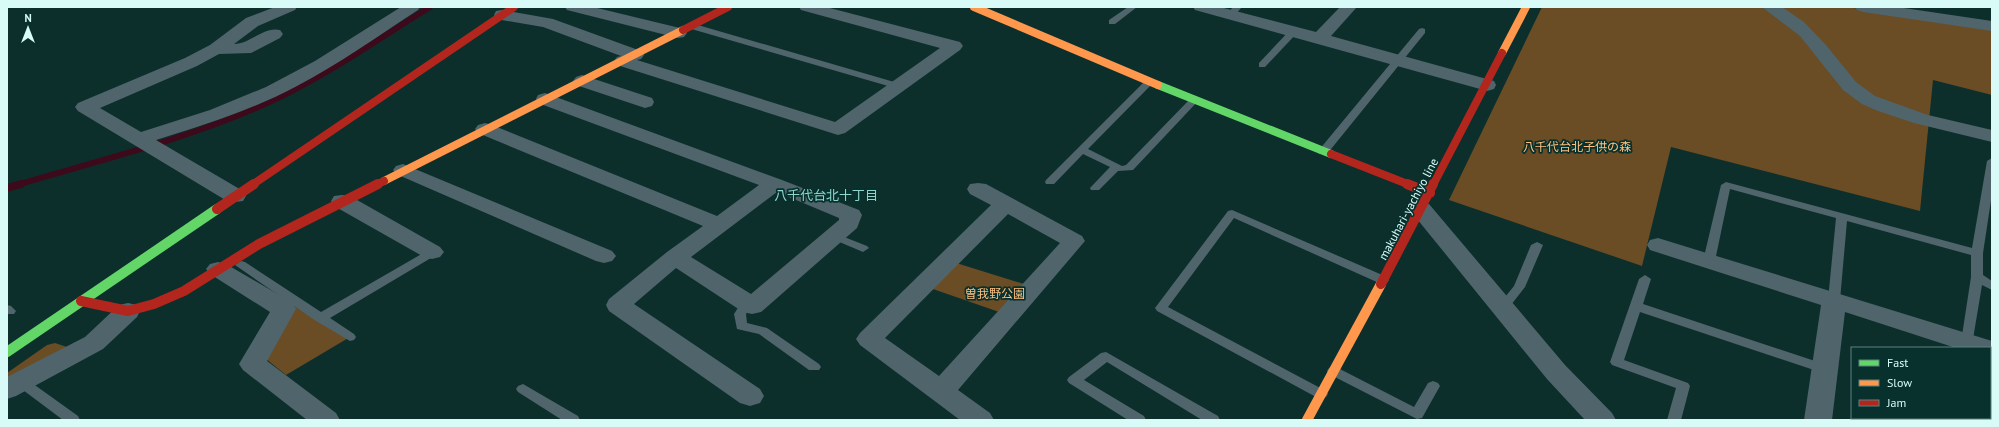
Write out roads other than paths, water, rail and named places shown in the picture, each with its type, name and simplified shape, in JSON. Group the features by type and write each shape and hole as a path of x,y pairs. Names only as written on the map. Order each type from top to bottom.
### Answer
{"street":[{"path":"235,196 85,108 192,62 216,48 252,22 289,7"},
{"path":"147,143 292,82 412,7"},
{"path":"540,22 568,7"},
{"path":"573,7 685,30"},
{"path":"81,301 128,311 154,304 184,291 229,267 259,244 728,7"},
{"path":"7,352 508,11 540,22 629,58 838,129 954,46 807,7"},
{"path":"974,7 1149,82 1323,152 1426,201 1503,307 1556,372 1602,420"},
{"path":"1200,7 1234,11 1294,31 1487,85"},
{"path":"1319,38 1349,7"},
{"name":"makuhari-yachiyo line","path":"1307,420 1426,201 1526,7"},
{"path":"1770,7 1787,16 1808,33 1848,85 1872,103 1913,116 1992,136"},
{"path":"1863,7 1992,26"},
{"path":"216,48 245,49 274,34"},
{"path":"582,81 644,102"},
{"path":"545,99 775,184 851,215 849,223 752,306 676,257"},
{"path":"485,129 719,225"},
{"path":"403,170 604,256"},
{"path":"750,396 618,305 676,257 775,184"},
{"path":"941,391 1074,241 978,189"},
{"path":"342,201 432,252"},
{"path":"980,420 869,338 1005,204"},
{"path":"1658,245 1984,347"},
{"path":"229,267 284,309 252,364 326,420"},
{"path":"1818,420 1834,300"},
{"path":"14,385 94,343 128,311"}],"lane":[{"path":"1112,22 1132,7"},
{"path":"685,30 898,86"},
{"path":"1262,65 1294,31"},
{"path":"1323,152 1422,31"},
{"path":"1050,182 1149,82"},
{"path":"1082,150 1121,169 1129,168 1194,100"},
{"path":"1984,347 1977,278 1977,253 1992,161"},
{"path":"1095,188 1116,167"},
{"path":"1709,261 1726,185 1977,253"},
{"path":"1321,394 1160,308 1232,214 1383,280"},
{"path":"1834,300 1842,217"},
{"path":"834,236 863,248"},
{"path":"1503,307 1519,287 1537,245"},
{"path":"320,318 432,252"},
{"path":"229,267 320,318 350,337"},
{"path":"1977,278 1992,286"},
{"path":"1645,280 1618,362 1683,386 1674,420"},
{"path":"747,303 740,314 741,326 764,332 814,367"},
{"path":"1636,306 1826,369"},
{"path":"1139,420 1074,380 1106,356 1212,420"},
{"path":"1334,371 1417,414 1433,386"},
{"path":"14,385 73,420"},
{"path":"523,389 573,420"}],"waterway":[{"path":"17,185 203,129 263,105 327,72 430,7"},
{"path":"7,188 21,184"}],"district":[{"name":"八千代台北十丁目","path":"826,195"}],"park label":[{"name":"八千代台北子供の森","path":"1577,146"},
{"name":"曽我野公園","path":"995,293"}]}
